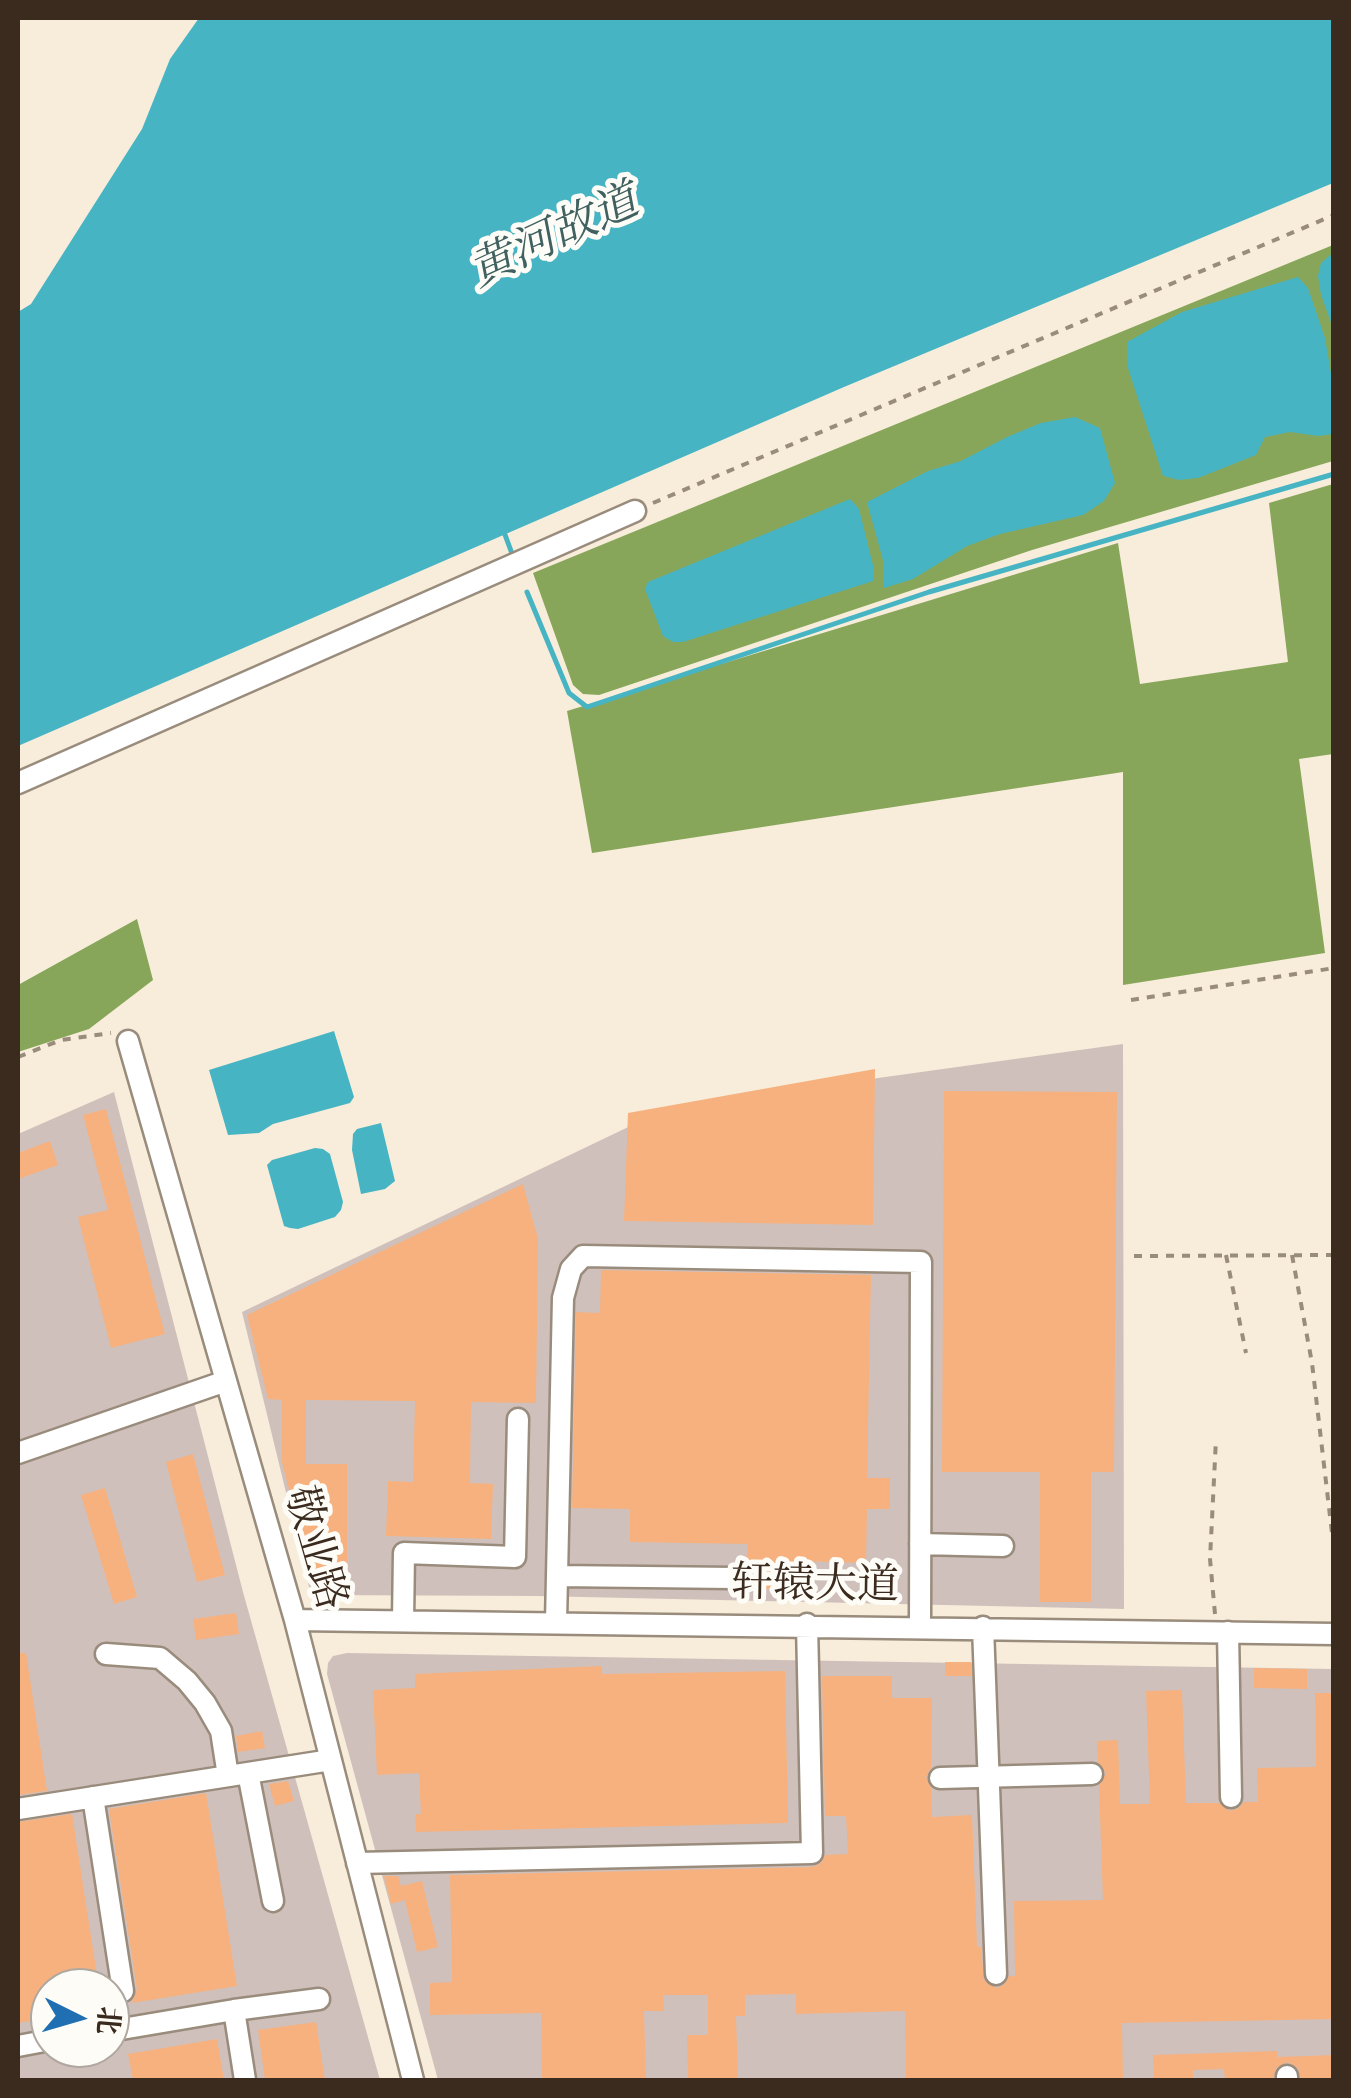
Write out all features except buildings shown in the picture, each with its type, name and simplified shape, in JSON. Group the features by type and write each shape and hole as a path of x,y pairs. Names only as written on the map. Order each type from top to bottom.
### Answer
{"street":[{"path":"18,783 635,511"},
{"name":"敬业路","path":"128,1042 295,1620 413,2080"},
{"path":"556,1622 563,1298 571,1269 584,1256 922,1262 920,1626"},
{"path":"18,1453 226,1381"},
{"path":"403,1621 404,1553 515,1557 518,1419"},
{"path":"920,1544 1002,1546"},
{"path":"557,1576 734,1578"},
{"name":"轩辕大道","path":"295,1620 1334,1634"},
{"path":"358,1864 812,1853 807,1624"},
{"path":"983,1627 996,1974"},
{"path":"1222,1632 1231,1797"},
{"path":"106,1654 160,1658 205,1703 238,1775 272,1901"},
{"path":"18,1809 331,1760"},
{"path":"940,1778 1092,1774"},
{"path":"93,1797 119,1968"},
{"path":"130,2027 319,1999"},
{"path":"234,2010 246,2080"}],"path":[{"path":"635,511 1334,215"},
{"path":"1132,1000 1334,968"},
{"path":"18,1057 92,1033 114,1032 128,1042"},
{"path":"1292,1255 1312,1364 1332,1534"},
{"path":"1134,1256 1334,1255"},
{"path":"1226,1256 1246,1353"},
{"path":"1216,1439 1210,1560 1222,1632"}],"shaded area":[{"path":"1123,1044 1124,1609 311,1595 242,1312 645,1119 878,1078"},
{"path":"114,1092 243,1592 380,2080 18,2080 18,1134"},
{"path":"347,1653 1333,1669 1333,2080 438,2080 327,1674 333,1656"}],"green space":[{"path":"1333,245 1333,461 1032,550 599,695 583,694 573,685 533,573"},
{"path":"1333,484 1333,754 1299,759 1325,953 1123,985 1123,772 592,853 567,711 1118,543 1140,684 1288,662 1269,503"},
{"path":"137,919 153,980 89,1029 18,1052 18,985"}],"water":[{"name":"黄河故道","path":"199,18 1333,18 1333,183 844,387 18,746 18,312 31,304 142,129 170,59"},
{"path":"1334,253 1333,328 1318,276 1321,263"},
{"path":"1298,277 1308,288 1325,338 1333,385 1333,434 1290,432 1265,437 1256,455 1198,478 1179,480 1163,476 1127,365 1127,342 1182,312"},
{"path":"1075,417 1100,428 1115,483 1104,501 1083,515 1000,534 967,546 913,579 884,588 884,564 867,502 928,471 961,461 1041,423"},
{"path":"850,499 859,509 874,569 873,581 683,642 663,636 645,589 648,582"},
{"path":"334,1031 354,1097 350,1103 273,1124 259,1133 228,1135 209,1070"},
{"path":"381,1123 395,1181 385,1189 361,1194 352,1150 353,1134 357,1129"},
{"path":"315,1148 330,1154 343,1202 341,1210 335,1217 298,1229 284,1226 267,1165 272,1160"}],"waterway":[{"path":"527,592 569,693 587,707 929,592 1334,474"},
{"path":"504,532 514,559"}]}
